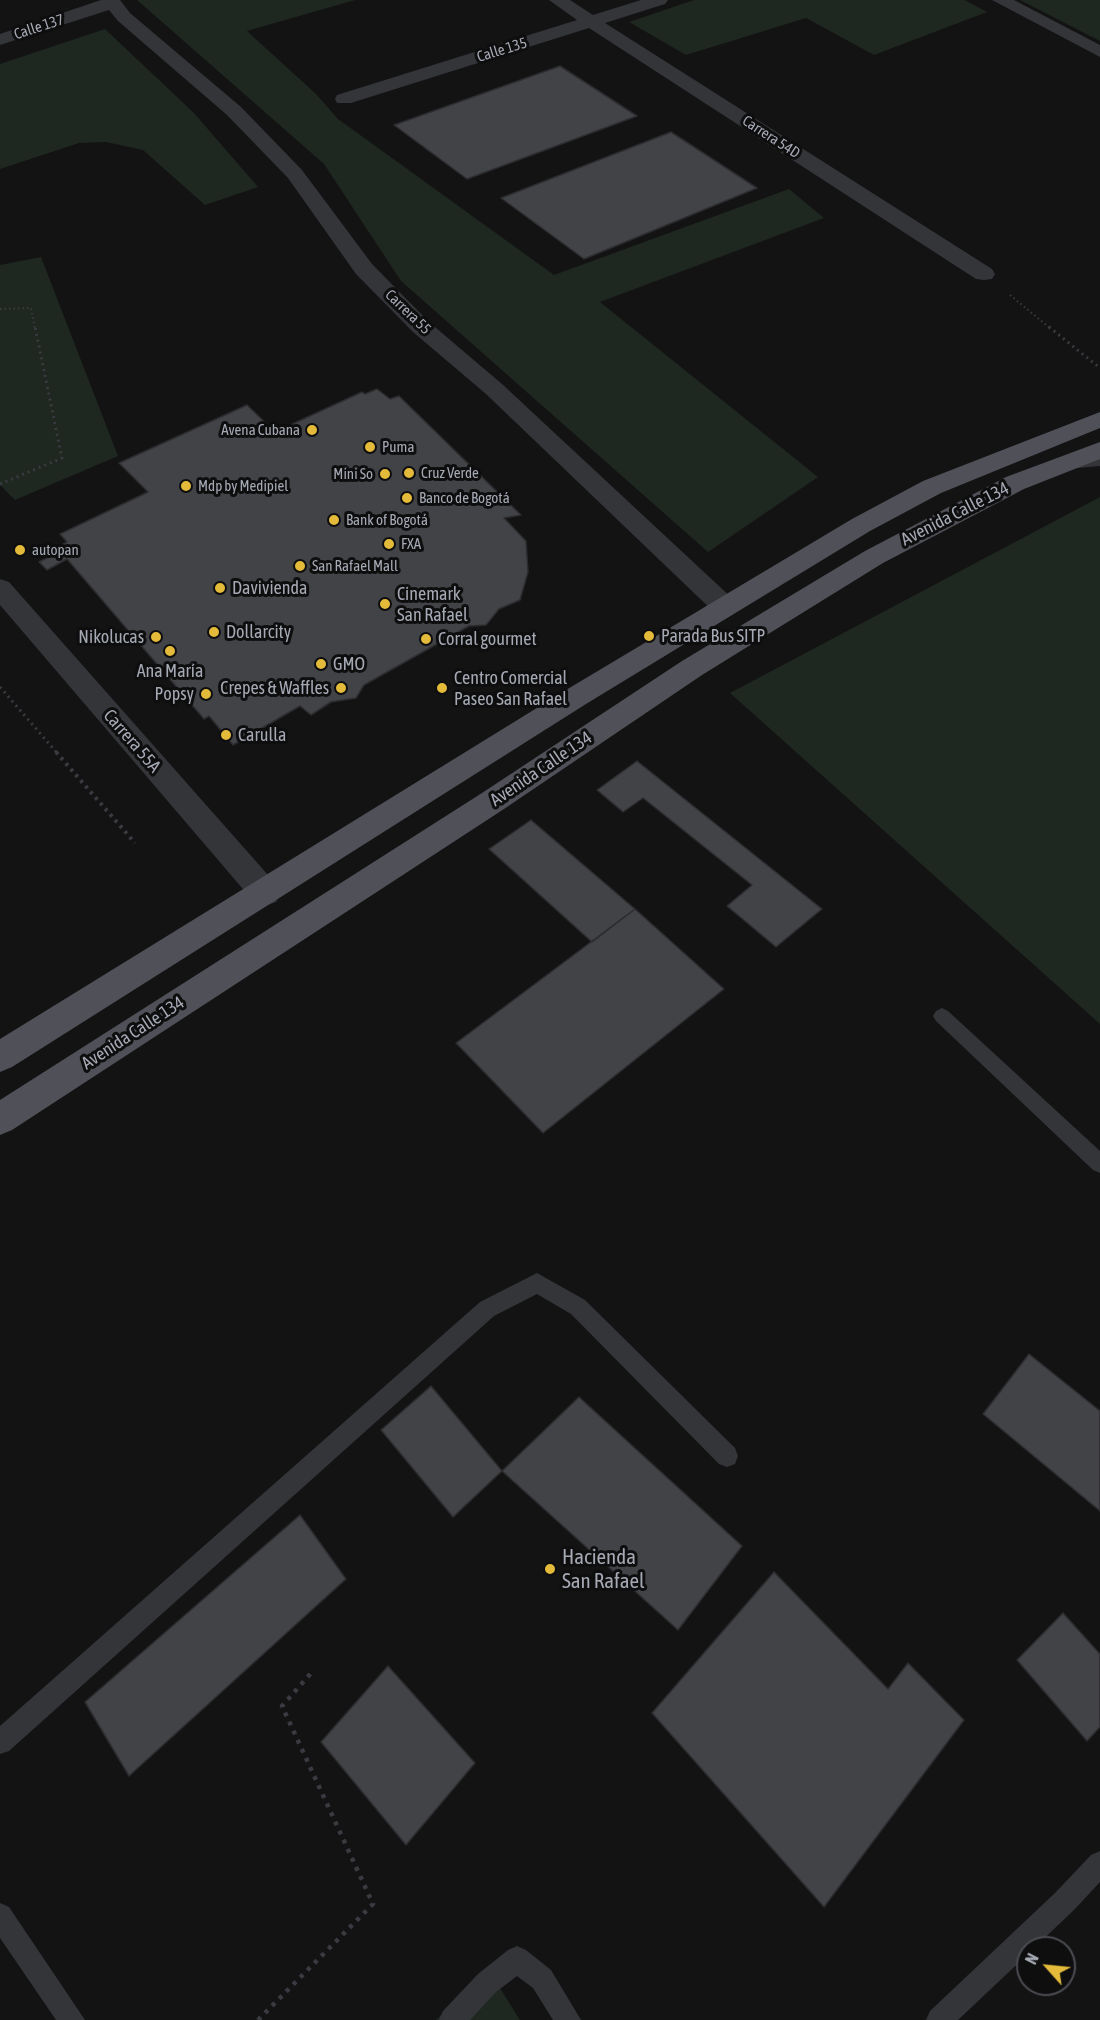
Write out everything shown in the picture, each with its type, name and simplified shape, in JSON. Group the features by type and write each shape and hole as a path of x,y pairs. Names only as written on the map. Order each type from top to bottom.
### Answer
{"main road":[{"name":"Avenida Calle 134","path":"0,1057 576,697 861,525 932,487 1100,419"},
{"name":"Avenida Calle 134","path":"0,1119 493,801 712,656 874,557 996,492 1100,450"}],"street":[{"name":"Carrera 54D","path":"558,0 984,274"},
{"name":"Calle 135","path":"344,99 593,23 660,0"},
{"path":"1001,0 1100,52"},
{"name":"Calle 137","path":"0,40 111,1"},
{"name":"Carrera 55","path":"111,1 124,17 234,111 295,174 364,269 421,327 494,389 725,607"},
{"name":"Carrera 55A","path":"0,590 265,893"}],"lane":[{"path":"1059,465 1100,462"},
{"path":"942,1016 1100,1164"},
{"path":"0,1742 487,1309 537,1283 578,1307 727,1456"},
{"path":"939,2020 1065,1901 1100,1864"},
{"path":"0,1916 72,2020"},
{"path":"452,2020 487,1983 517,1959 542,1979 568,2020"}],"path":[{"path":"984,274 1100,368"},
{"path":"0,309 32,308 62,458 0,484"},
{"path":"0,687 135,843"},
{"path":"258,2020 373,1905 282,1706 312,1672"}],"shaded area":[{"path":"137,0 355,0 247,31 316,94 338,119 554,275 789,189 824,218 600,302 818,477 708,552 401,281 324,164"},
{"path":"694,0 965,0 987,12 874,55 806,18 686,55 629,22"},
{"path":"1020,0 1100,0 1100,41"},
{"path":"105,29 194,113 258,187 205,205 143,150 106,142 79,143 0,169 0,64"},
{"path":"41,257 118,456 15,500 0,485 0,265"},
{"path":"1100,497 1100,1024 730,693"},
{"path":"488,1969 520,2020 436,2020"}],"building":[{"path":"560,66 637,116 467,179 394,125"},
{"path":"671,132 757,188 584,259 501,198"},
{"name":"San Rafael Mall","path":"377,389 390,399 399,396 521,515 504,518 526,541 528,572 520,600 499,609 486,625 469,626 364,685 356,698 331,702 311,715 300,706 233,745 209,716 204,719 67,559 47,570 39,562 61,551 58,547 67,542 60,534 148,492 119,463 247,405 275,432 362,392 365,394"},
{"path":"637,761 822,909 776,947 727,906 752,885 643,798 623,812 597,790"},
{"path":"531,820 635,909 592,942 489,849"},
{"path":"635,909 724,989 543,1133 456,1043"},
{"path":"1029,1354 1100,1411 1100,1511 983,1414"},
{"path":"431,1386 502,1471 453,1517 381,1430"},
{"path":"579,1397 742,1546 678,1630 502,1471"},
{"path":"300,1515 346,1579 129,1776 85,1702"},
{"path":"774,1572 888,1689 908,1663 964,1720 824,1907 652,1713"},
{"path":"1063,1613 1100,1654 1100,1727 1087,1741 1017,1660"},
{"path":"388,1666 475,1763 406,1845 321,1742"}],"place":[{"name":"Avena Cubana","path":"312,430"},
{"name":"Puma","path":"370,447"},
{"name":"Cruz Verde","path":"409,473"},
{"name":"Mini So","path":"385,474"},
{"name":"Mdp by Medipiel","path":"186,486"},
{"name":"Banco de Bogotá","path":"407,498"},
{"name":"Bank of Bogotá","path":"334,520"},
{"name":"FXA","path":"389,544"},
{"name":"autopan","path":"20,550"},
{"name":"San Rafael Mall","path":"300,566"},
{"name":"Davivienda","path":"220,588"},
{"name":"Cinemark San Rafael","path":"385,604"},
{"name":"Dollarcity","path":"214,632"},
{"name":"Parada Bus SITP","path":"649,636"},
{"name":"Nikolucas","path":"156,637"},
{"name":"Corral gourmet","path":"426,639"},
{"name":"Ana María","path":"170,651"},
{"name":"GMO","path":"321,664"},
{"name":"Crepes & Waffles","path":"341,688"},
{"name":"Centro Comercial Paseo San Rafael","path":"442,688"},
{"name":"Popsy","path":"206,694"},
{"name":"Carulla","path":"226,735"},
{"name":"Hacienda San Rafael","path":"550,1569"}]}
